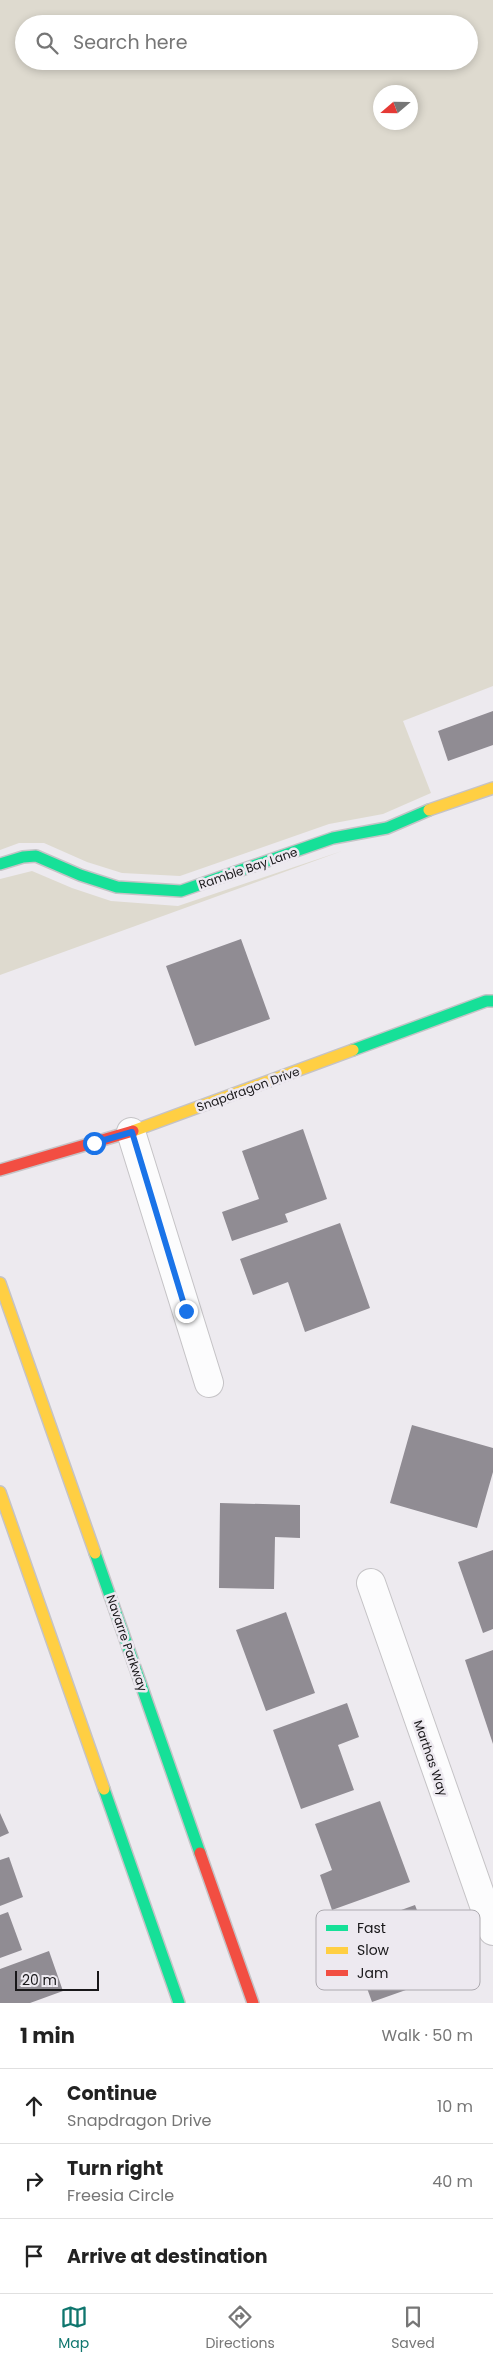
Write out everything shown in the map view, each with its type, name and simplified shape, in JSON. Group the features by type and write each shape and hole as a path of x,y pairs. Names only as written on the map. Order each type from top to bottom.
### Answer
{"main road":[{"name":"Ramble Bay Lane","path":"0,864 23,857 36,856 80,875 118,887 181,891 333,838 387,828 445,803 493,788"},
{"name":"Snapdragon Drive","path":"0,1170 132,1132 486,1001 493,1001"},
{"name":"Navarre Parkway","path":"0,1283 253,2003"},
{"path":"0,1492 179,2003"}],"street":[{"path":"132,1132 209,1383"},
{"name":"Marthas Way","path":"371,1584 493,1931"}],"shaded area":[{"path":"0,0 493,0 493,686 403,721 431,793 383,814 329,824 180,876 122,873 87,862 44,843 19,843 0,850"},
{"path":"342,851 0,975 0,879 32,871 72,888 111,901 178,906"}],"building":[{"path":"493,711 493,745 448,761 438,731"},
{"path":"241,939 270,1019 195,1046 166,966"},
{"path":"303,1129 327,1199 285,1214 288,1222 232,1241 222,1212 259,1199 242,1151"},
{"path":"340,1223 370,1308 305,1332 288,1282 253,1295 240,1259"},
{"path":"412,1425 493,1448 493,1472 477,1528 390,1503"},
{"path":"220,1503 300,1505 300,1538 275,1537 274,1589 219,1588"},
{"path":"493,1550 493,1629 483,1633 458,1562"},
{"path":"286,1612 315,1693 266,1711 236,1630"},
{"path":"493,1650 493,1744 465,1660"},
{"path":"347,1703 359,1737 338,1745 354,1790 301,1809 273,1730"},
{"path":"380,1801 410,1882 332,1910 320,1875 332,1870 315,1824"},
{"path":"0,1813 9,1833 0,1837"},
{"path":"9,1857 23,1897 0,1906 0,1860"},
{"path":"415,1905 417,1910 401,1910"},
{"path":"8,1912 22,1950 0,1958 0,1915"},
{"path":"49,1951 63,1991 30,2003 0,2003 0,1969"},
{"path":"368,1990 406,1990 372,2002"}],"traffic: fast":[{"path":"0,864 23,857 36,856 80,875 117,887 181,891 333,838 387,828 429,810"},
{"path":"353,1050 486,1001 493,1001"},
{"path":"95,1553 200,1853"},
{"path":"104,1789 179,2003"}],"traffic: slow":[{"path":"429,810 493,788"},
{"path":"133,1131 353,1050"},
{"path":"0,1283 95,1553"},
{"path":"0,1492 104,1789"}],"traffic: jam":[{"path":"0,1170 133,1131"},
{"path":"200,1853 253,2003"}],"route":[{"path":"94,1143 132,1132 186,1311"}]}
